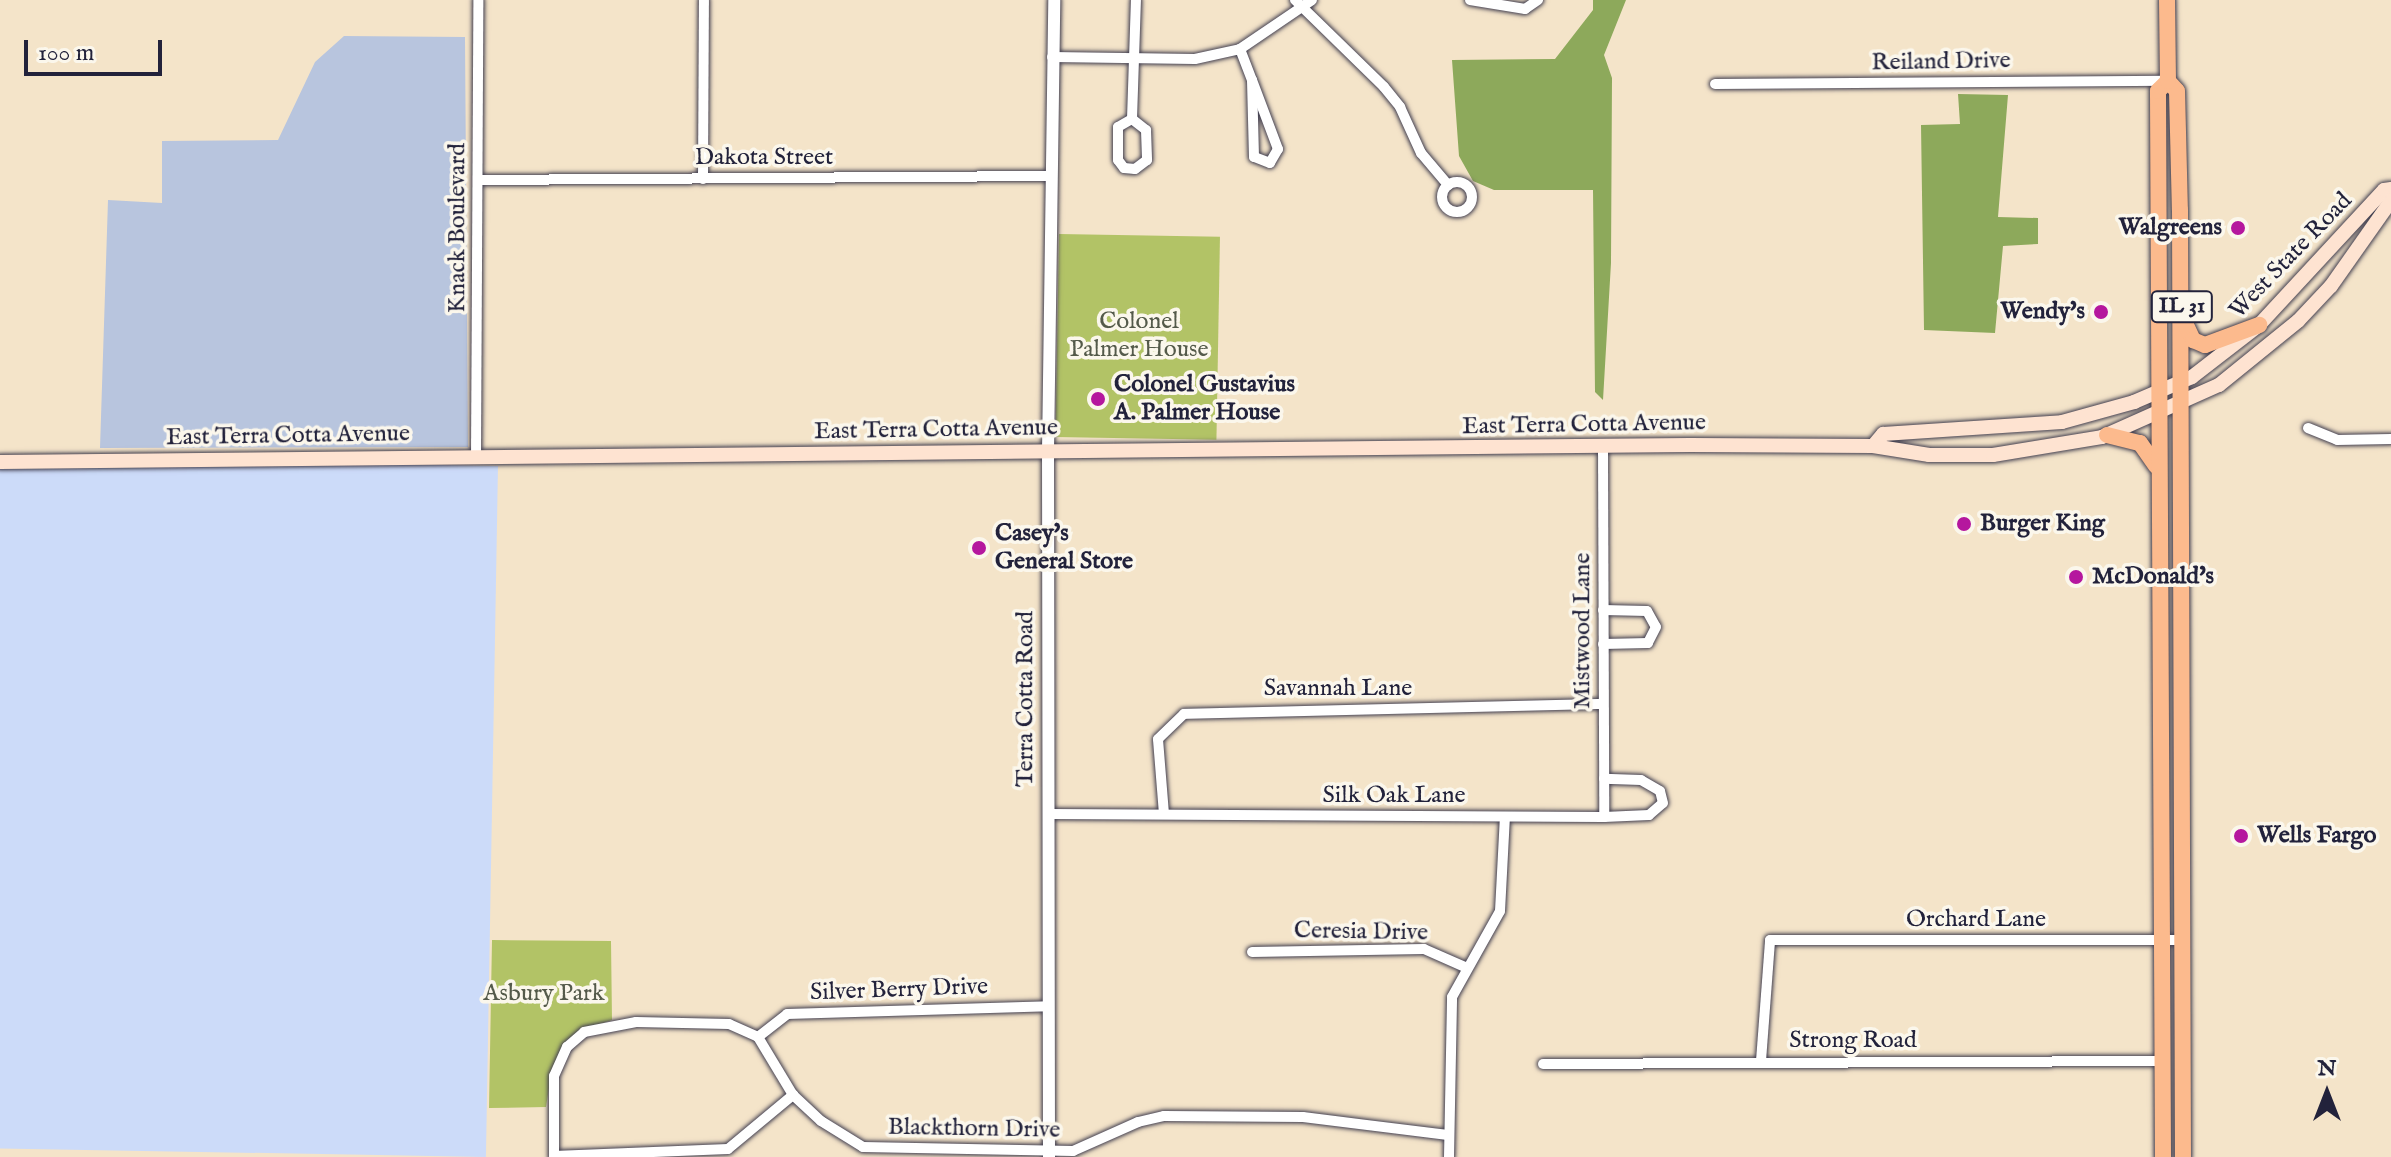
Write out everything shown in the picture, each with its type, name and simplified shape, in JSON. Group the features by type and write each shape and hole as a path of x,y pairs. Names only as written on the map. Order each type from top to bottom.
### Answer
{"main road":[{"name":"IL 31","path":"2167,0 2168,81 2177,91 2182,305 2183,1157"},
{"name":"IL 31","path":"2163,1157 2158,91 2168,81"},
{"name":"West State Road","path":"2182,382 2259,325 2384,190 2391,189"},
{"name":"West State Road","path":"2181,405 2262,354 2298,321 2331,286 2391,201"},
{"path":"2182,305 2188,331 2200,345 2227,341 2259,325"},
{"name":"East Terra Cotta Avenue","path":"1873,446 1883,434 2062,422 2182,382"},
{"name":"East Terra Cotta Avenue","path":"0,462 1603,446 1873,446 1929,455 1993,455 2107,435 2181,405"},
{"path":"2107,435 2147,448 2159,474"}],"street":[{"name":"Knack Boulevard","path":"476,456 478,0"},
{"path":"703,179 704,0"},
{"name":"Terra Cotta Road","path":"1049,1154 1048,451 1054,0"},
{"path":"1132,119 1136,0"},
{"path":"1295,0 1308,5 1392,97 1412,139 1448,185"},
{"path":"1470,0 1525,9 1538,0"},
{"path":"1052,57 1195,59 1240,49 1308,5"},
{"path":"1240,49 1252,80 1278,149 1270,163 1254,157 1252,80"},
{"name":"Reiland Drive","path":"1715,84 2168,81"},
{"path":"1132,119 1146,130 1147,160 1135,169 1122,167 1118,160 1118,127 1132,119"},
{"name":"Dakota Street","path":"478,180 1051,176"},
{"path":"2308,428 2337,440 2391,439"},
{"name":"Mistwood Lane","path":"1603,446 1604,817"},
{"path":"1603,610 1647,611 1656,627 1648,643 1603,644"},
{"name":"Savannah Lane","path":"1164,814 1158,739 1184,714 1603,704"},
{"name":"Silk Oak Lane","path":"1049,814 1604,817 1649,815 1663,803 1660,791 1641,780 1604,779"},
{"path":"1449,1157 1448,1021 1465,967 1488,939 1500,911 1505,817"},
{"name":"Orchard Lane","path":"1761,1061 1770,940 2182,940"},
{"name":"Ceresia Drive","path":"1252,952 1424,949 1465,967"},
{"name":"Silver Berry Drive","path":"758,1037 787,1014 1049,1006"},
{"path":"758,1037 729,1024 698,1021 621,1023 584,1032 567,1047 554,1076 554,1157 677,1155 728,1149 793,1095"},
{"name":"Blackthorn Drive","path":"758,1037 793,1095 821,1121 863,1147 1049,1154 1089,1148 1138,1122 1164,1116 1303,1117 1448,1135"},
{"name":"Strong Road","path":"1543,1064 2163,1061"}],"shaded area":[{"path":"344,36 465,37 468,447 100,448 108,200 162,203 162,141 278,140 315,62"},
{"path":"0,457 498,466 486,1157 0,1148"}],"green space":[{"path":"1593,0 1626,0 1604,55 1612,78 1611,263 1603,400 1595,392 1593,190 1494,190 1473,181 1459,156 1452,60 1555,59 1593,10"},
{"path":"1958,94 2008,95 1998,217 2038,218 2038,244 2003,246 1995,333 1924,330 1921,125 1960,124"},
{"name":"Colonel Palmer House","path":"1059,234 1220,237 1216,440 1055,437"},
{"name":"Asbury Park","path":"492,940 611,941 612,1020 582,1030 552,1069 546,1107 489,1108"}],"place":[{"name":"Walgreens","path":"2238,228"},
{"name":"Wendy's","path":"2101,312"},
{"name":"Colonel Gustavius A. Palmer House","path":"1098,399"},
{"name":"Burger King","path":"1964,524"},
{"name":"Casey's General Store","path":"979,548"},
{"name":"McDonald's","path":"2076,577"},
{"name":"Wells Fargo","path":"2241,836"}]}
